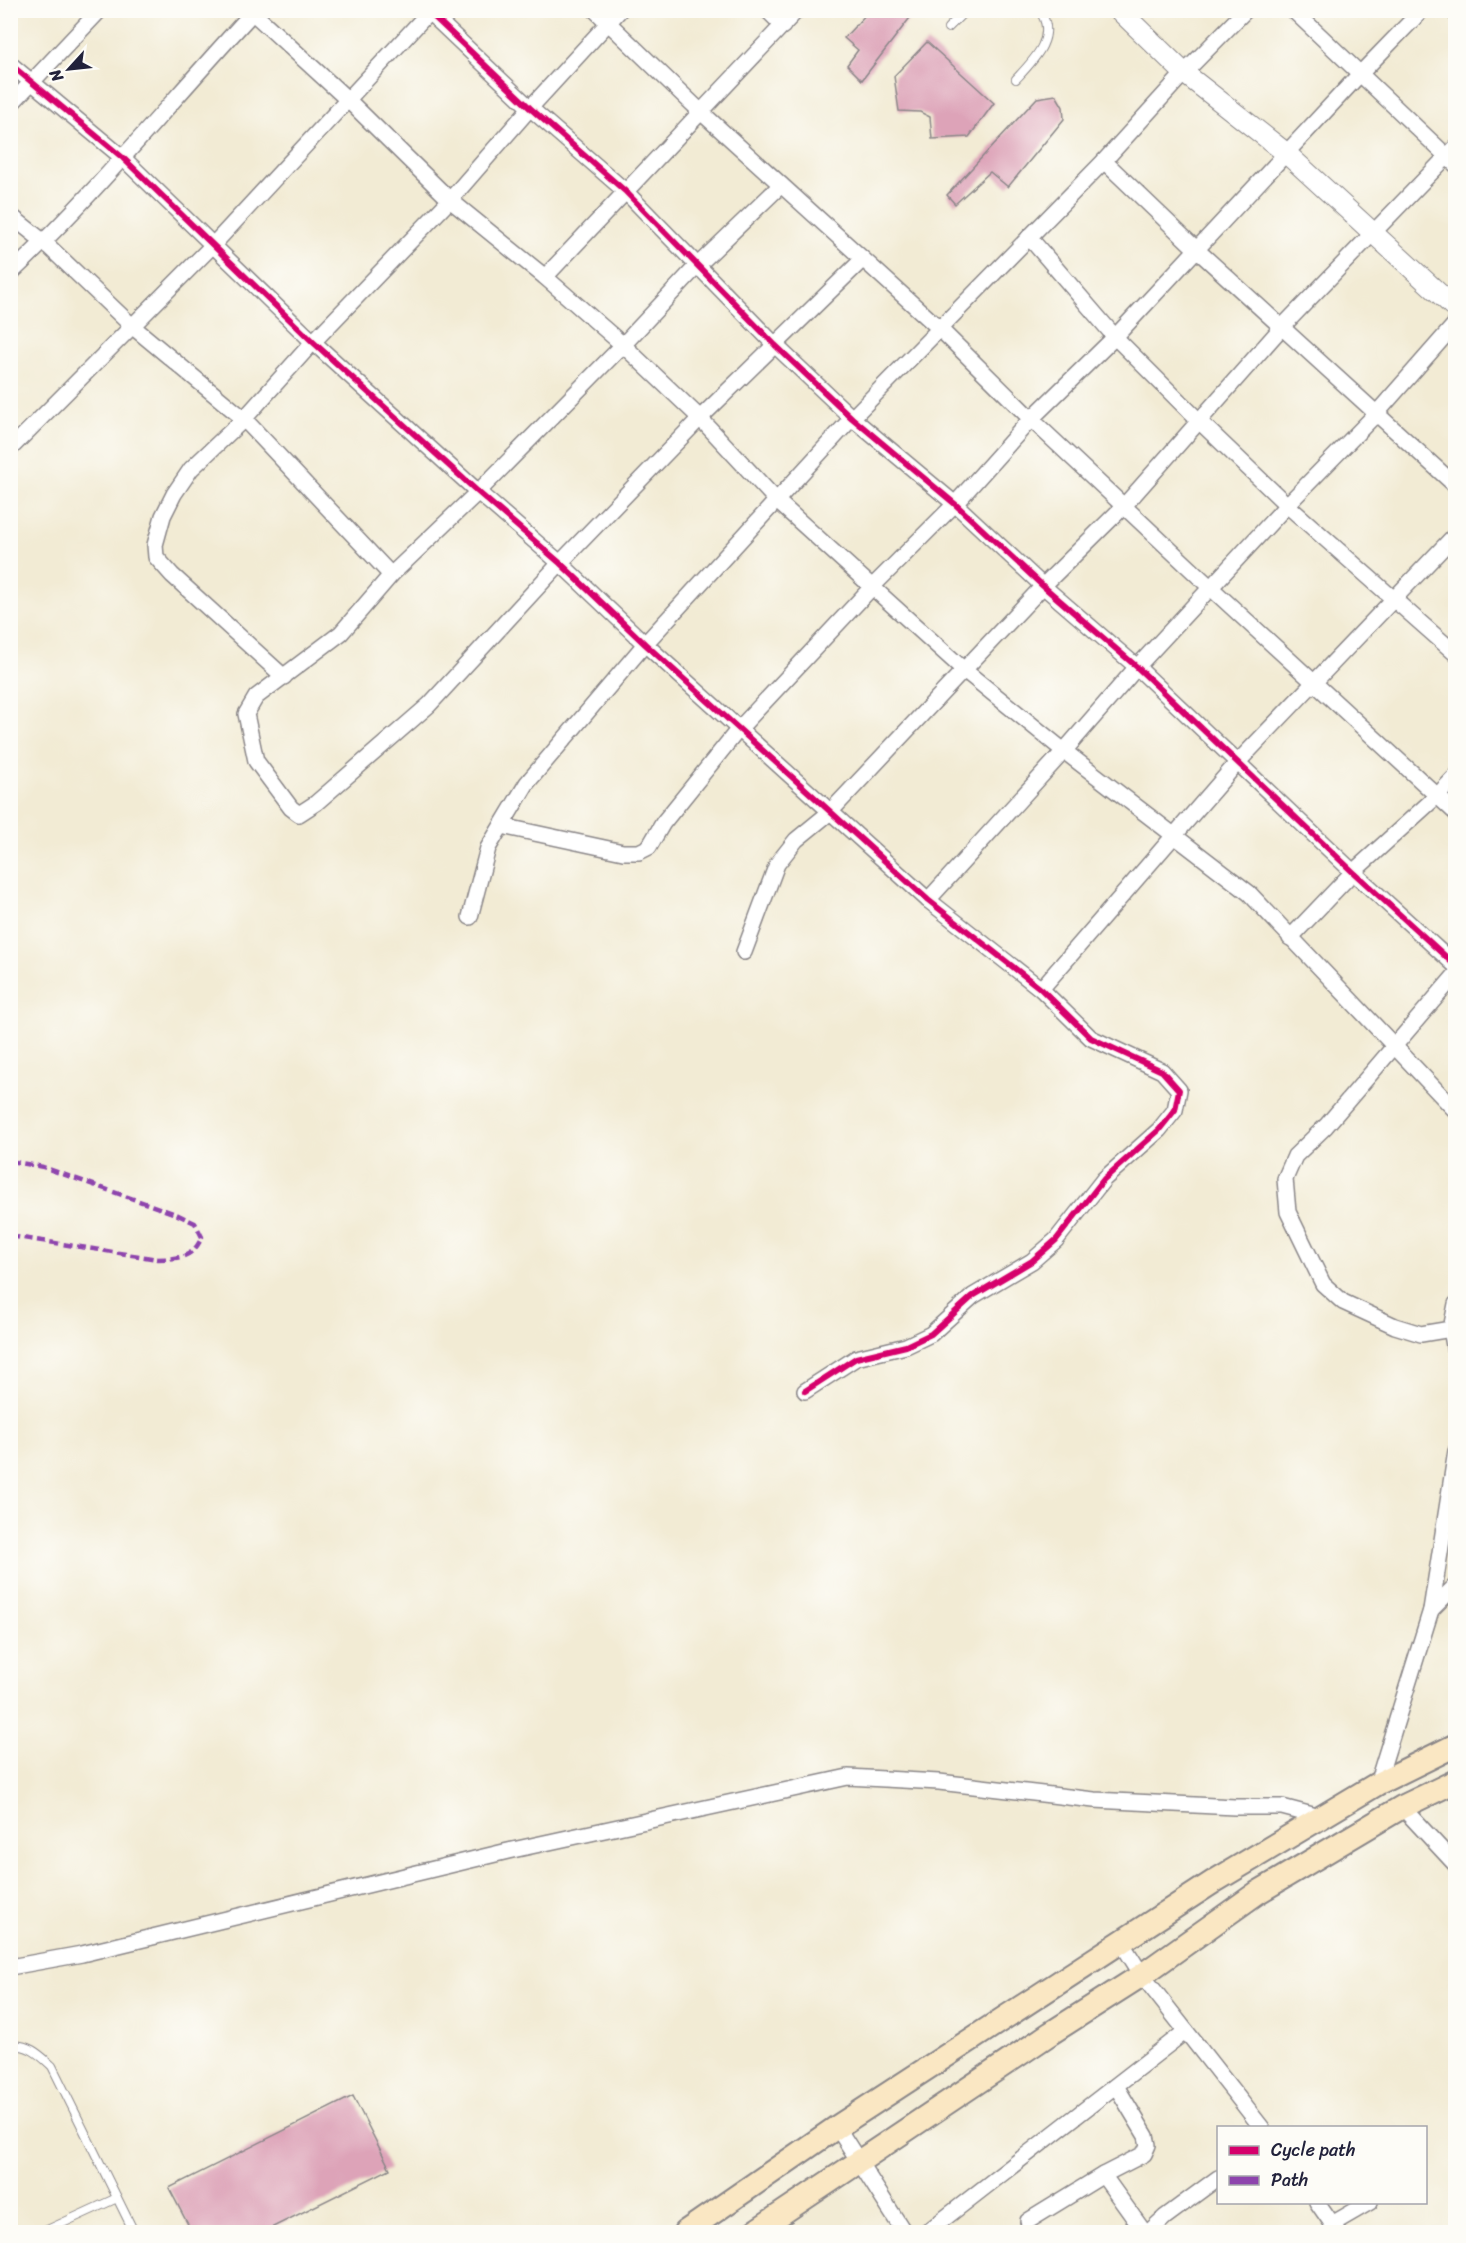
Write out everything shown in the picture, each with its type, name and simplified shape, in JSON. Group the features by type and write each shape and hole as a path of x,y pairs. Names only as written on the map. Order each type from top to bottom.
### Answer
{"main road":[{"path":"685,2232 837,2127 1213,1882 1377,1784 1455,1745"},
{"path":"754,2232 1051,2033 1142,1975 1257,1893 1402,1807 1455,1781"}],"street":[{"path":"10,105 100,10"},
{"path":"595,10 701,112 939,328 1211,588 1455,813"},
{"path":"284,677 156,557 155,545 163,516 174,494 191,469 244,419 312,342 450,200 530,108 621,10"},
{"path":"766,10 783,26"},
{"path":"545,277 797,10"},
{"path":"1119,10 1184,73 1286,153 1455,309"},
{"path":"470,917 488,848 527,783 645,644 852,418 1104,160 1246,10"},
{"path":"744,952 777,864 796,840 829,813 1043,586 1124,506 1282,327 1372,232 1452,156 1359,75 1293,10"},
{"path":"502,826 623,852 639,852 649,847 663,823 738,730 873,586 955,504 1031,418 1115,337 1422,10"},
{"path":"1452,10 1455,14"},
{"path":"10,274 44,242 123,158 253,11 450,200 545,277 623,345 700,418 777,501 964,670 1064,752 1249,893 1455,1111"},
{"path":"10,450 213,245 429,11 530,108 625,191 775,345 852,418 955,504 1043,586 1137,667 1455,966"},
{"path":"10,64 123,158 312,342 560,563 738,730 928,900 1041,989 1090,1038 1162,1071 1179,1090 1175,1110 1159,1130 1104,1179 1056,1239 1032,1262 973,1296 932,1334 906,1346 856,1358 805,1391"},
{"path":"1104,160 1197,250 1455,486"},
{"path":"781,185 697,266 623,345 478,492 391,576 341,633 255,697 246,714 256,761 291,808 299,814 316,803 429,705 560,563 700,418 863,259"},
{"path":"10,215 44,242 132,326 244,419 391,576"},
{"path":"1029,237 1115,337 1198,420 1287,505 1455,654"},
{"path":"928,900 1064,752 1137,667 1287,505 1376,414 1455,323"},
{"path":"1041,989 1237,763 1455,534"},
{"path":"1290,938 1353,872 1437,796 1455,776"},
{"path":"1451,1329 1421,1334 1395,1326 1343,1302 1323,1284 1288,1212 1284,1179 1295,1156 1326,1126 1455,974"},
{"path":"1455,1304 1451,1329 1455,1357"},
{"path":"1377,1784 1431,1610 1455,1451"},
{"path":"1431,1610 1455,1585"},
{"path":"10,1967 82,1954 508,1851 848,1777 939,1782 1094,1800 1282,1807 1320,1817"},
{"path":"1402,1807 1455,1865"},
{"path":"1121,1942 1142,1975 1261,2126"},
{"path":"927,2232 1186,2031"},
{"path":"1028,2221 1103,2175 1144,2154 1148,2145 1146,2136 1116,2086"},
{"path":"837,2127 903,2232"},
{"path":"1103,2175 1147,2232 1217,2179"},
{"path":"1318,2204 1335,2228 1367,2204"}],"lane":[{"path":"948,28 966,10"},
{"path":"1016,79 1040,53 1044,43 1046,29 1044,16 1039,10"},
{"path":"10,2046 35,2050 52,2066 134,2232"},
{"path":"43,2232 117,2198"}],"building":[{"path":"870,10 916,10 862,80 847,65 858,50 844,38"},
{"path":"927,42 994,103 969,137 932,139 930,117 920,112 899,111 894,76"},
{"path":"1056,95 1063,107 1064,119 1008,187 990,172 955,204 947,195 1037,98"},
{"path":"353,2096 390,2169 263,2232 192,2232 169,2188"}],"marked path":[{"path":"10,1161 43,1167 176,1214 195,1223 202,1237 194,1250 184,1256 158,1259 10,1236"}],"cycle path":[{"path":"427,10 530,108 625,191 775,345 852,418 955,504 1043,586 1137,667 1353,872 1456,966"},
{"path":"10,64 123,158 313,342 560,563 645,644 928,900 1041,989 1091,1038 1162,1071 1179,1090 1175,1110 1159,1130 1104,1179 1056,1240 1032,1261 973,1296 931,1334 906,1346 856,1358 805,1391"}]}
